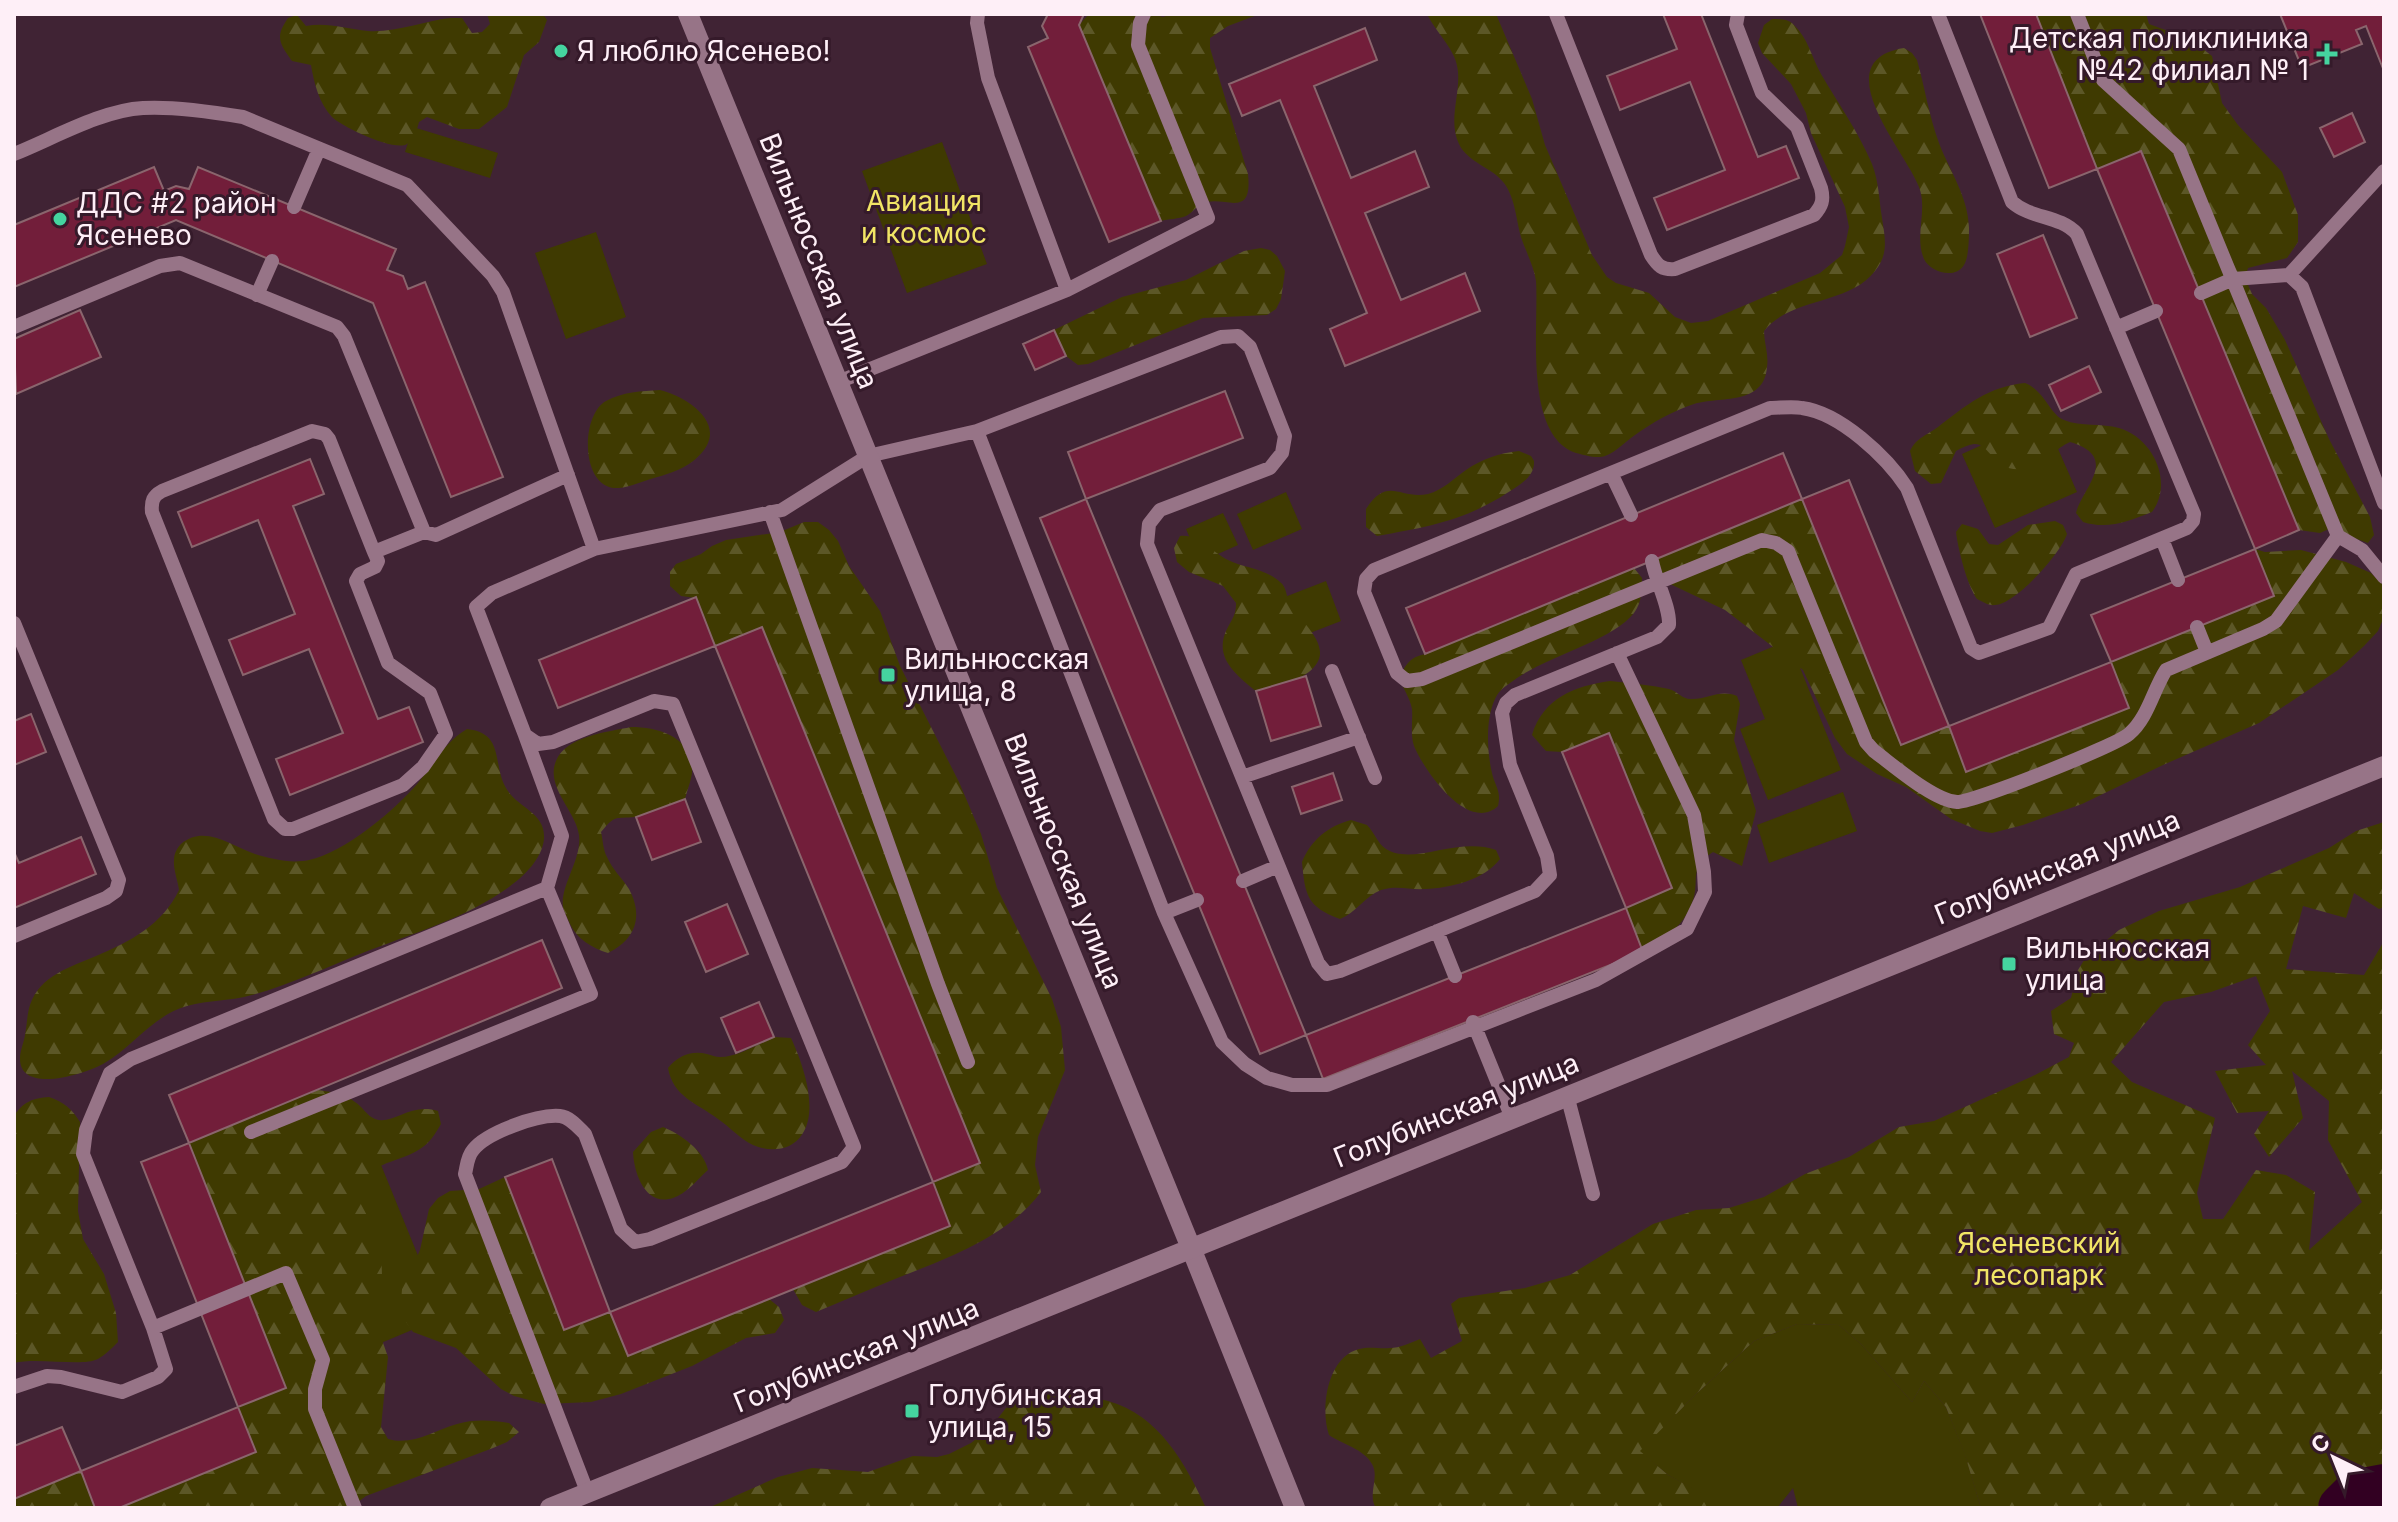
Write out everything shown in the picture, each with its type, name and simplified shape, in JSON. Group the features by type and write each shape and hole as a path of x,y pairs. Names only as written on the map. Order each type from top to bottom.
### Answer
{"street":[{"name":"Вильнюсская улица","path":"688,14 1295,1508"},
{"name":"Голубинская улица","path":"550,1508 2384,766"}],"lane":[{"path":"978,14 988,78 1067,290"},
{"path":"838,382 1067,290 1208,218 1138,45 1144,14"},
{"path":"1556,14 1651,255 1658,266 1666,270 1814,215 1821,208 1821,188 1799,131 1762,93 1736,25 1738,14"},
{"path":"1938,14 2012,202 2019,208 2062,222 2077,234 2194,514 2193,521 2187,528 2076,574 2049,628 1979,653 1971,648 1900,477 1849,429 1827,416 1802,408 1770,408 1374,570 1366,579 1364,592 1397,673 1407,681 1422,679 1762,540 1776,543 1788,551 1866,742 1940,798 1958,802 1980,797 2108,747 2129,734 2140,721 2166,670 2276,621 2338,536"},
{"path":"2077,14 2103,80 2179,149 2338,536 2362,550 2384,577"},
{"path":"14,154 113,114 144,108 243,117 407,185 493,276 503,292 594,549"},
{"path":"294,207 319,149"},
{"path":"2201,293 2233,279 2289,275 2384,171"},
{"path":"257,295 272,261"},
{"path":"14,327 160,266 180,263 337,327 344,336 424,532"},
{"path":"2289,275 2302,287 2384,503"},
{"path":"2116,328 2156,311"},
{"path":"251,1132 591,994 547,888 562,836 476,607 492,593 594,549 782,510 868,456 977,431 1221,337 1238,336 1250,347 1285,436 1282,453 1270,468 1160,510 1149,524 1147,544 1318,963 1327,974 1535,891 1550,875 1547,856 1510,765 1502,713 1506,703 1515,695 1657,637 1669,625 1670,613 1656,583 1652,561"},
{"path":"312,431 319,431 329,439 374,552 378,561 375,567 360,574 356,581 388,663 430,693 446,734 423,767 403,785 293,829 285,829 274,819 151,504 155,495 162,491 312,431"},
{"path":"977,431 1164,913 1222,1042 1245,1064 1267,1078 1292,1085 1327,1085 1474,1024 1596,980 1687,929 1705,892 1694,815 1617,653"},
{"path":"1611,473 1631,515"},
{"path":"374,552 424,532 436,535 568,475"},
{"path":"770,512 968,1062"},
{"path":"2162,539 2178,580"},
{"path":"14,623 119,880 116,891 106,898 14,936"},
{"path":"2197,627 2207,652"},
{"path":"1332,671 1375,778"},
{"path":"525,735 538,744 553,742 654,701 673,704 854,1147 842,1162 650,1239 635,1242 621,1229 585,1134 562,1116 533,1119 483,1139 470,1153 465,1174 588,1494"},
{"path":"1242,777 1359,737"},
{"path":"1243,881 1278,866"},
{"path":"14,1387 47,1376 122,1392 158,1377 166,1369 153,1328 83,1154 86,1130 110,1073 131,1059 547,888"},
{"path":"1164,913 1197,900"},
{"path":"1437,931 1455,976"},
{"path":"1474,1024 1512,1118"},
{"path":"1567,1095 1593,1194"},
{"path":"153,1328 286,1273 323,1360 315,1389 315,1409 355,1508"}],"green space":[{"path":"487,14 543,14 547,20 539,42 524,55 507,107 479,129 459,129 427,117 419,122 409,142 401,146 369,137 332,117 318,92 311,65 292,61 280,40 281,30 288,18 297,15 306,26 329,25 368,31 462,18 472,33 482,32 490,24"},
{"path":"1089,14 1152,14 1163,17 1172,14 1260,14 1228,26 1210,38 1210,48 1248,174 1246,197 1241,202 1201,204 1186,216 1161,221 1079,25"},
{"path":"1427,14 1496,14 1532,99 1545,145 1592,255 1607,277 1616,283 1649,293 1675,317 1691,323 1708,321 1820,273 1842,255 1845,246 1849,227 1845,207 1811,133 1806,113 1791,84 1762,53 1758,43 1764,25 1772,19 1789,22 1803,36 1872,164 1885,239 1879,265 1864,282 1850,290 1775,320 1764,331 1767,367 1764,379 1749,394 1678,410 1605,456 1576,453 1559,442 1548,425 1541,402 1537,377 1536,281 1511,196 1499,178 1468,156 1459,144 1454,126 1457,64"},
{"path":"2036,14 2146,14 2149,24 2190,39 2212,56 2222,103 2282,172 2298,215 2298,242 2287,258 2248,268 2245,278 2252,294 2266,308 2285,340 2329,439 2370,517 2374,535 2368,543 2329,529 2320,533 2299,530 2142,151 2097,169"},
{"path":"1904,48 1917,60 1936,133 1968,216 1968,252 1964,265 1955,272 1937,271 1924,259 1920,241 1922,205 1919,187 1876,109 1870,88 1870,70 1881,56"},
{"path":"413,127 498,153 490,178 405,152"},
{"name":"Авиация и космос","path":"942,142 987,264 907,293 862,171"},
{"path":"596,232 626,317 566,339 535,253"},
{"path":"1261,248 1277,256 1285,271 1281,299 1276,309 1267,315 1203,318 1088,364 1078,365 1066,356 1054,330 1122,297 1186,280 1244,251"},
{"path":"2025,383 2038,391 2064,420 2119,428 2142,441 2156,462 2160,475 2161,488 2152,512 2110,525 2083,522 2076,513 2096,464 2085,448 2070,442 2028,468 2017,469 2000,464 1985,448 1974,444 1956,451 1941,483 1931,484 1915,471 1910,451 1919,440 1978,398 2000,388"},
{"path":"660,390 689,403 705,418 710,437 706,447 690,463 669,474 619,488 606,486 597,478 588,451 588,435 597,409 619,396"},
{"path":"2044,417 2077,492 1995,528 1962,454"},
{"path":"1519,451 1531,456 1534,461 1532,472 1521,484 1491,503 1429,526 1377,536 1366,527 1366,509 1381,493 1428,494 1485,460"},
{"path":"1286,492 1302,529 1253,550 1237,514"},
{"path":"1802,499 1901,745 1949,726 1967,772 2128,708 2111,662 2273,596 2255,549 2265,552 2301,550 2346,562 2371,573 2384,586 2384,617 2378,631 2338,670 2259,723 2082,804 2023,825 1992,833 1980,831 1951,819 1906,787 1877,774 1847,754 1835,738 1803,670 1725,610 1668,583 1652,561"},
{"path":"1223,513 1238,545 1200,562 1186,529"},
{"path":"2055,521 2063,525 2067,534 2037,576 2004,602 1990,605 1977,599 1966,576 1959,548 1956,532 1962,524 1978,529 1989,544 1998,545 2028,525"},
{"path":"804,522 818,522 829,530 880,611 900,666 959,782 981,834 997,888 1052,999 1061,1027 1065,1070 1038,1137 1035,1165 1041,1192 1027,1208 1010,1223 972,1246 816,1312 802,1305 793,1289 950,1226 933,1182 979,1162 762,627 715,646 696,598 681,596 670,586 670,572 676,564 712,546 726,540 780,532"},
{"path":"1180,536 1194,538 1222,557 1269,574 1282,584 1290,604 1319,647 1320,655 1312,669 1290,682 1256,691 1234,671 1224,656 1223,647 1236,603 1223,586 1189,572 1177,562 1174,548"},
{"path":"1634,568 1642,578 1641,596 1637,609 1624,623 1596,640 1530,670 1499,692 1495,699 1490,717 1488,748 1499,794 1498,806 1486,812 1474,812 1448,796 1414,746 1412,709 1400,680 1405,666 1415,657"},
{"path":"1326,581 1341,621 1279,645 1264,605"},
{"path":"1789,640 1841,770 1768,800 1740,729 1765,719 1741,660"},
{"path":"1610,681 1669,689 1689,699 1720,694 1737,696 1740,704 1734,740 1756,811 1742,866 1713,852 1705,858 1697,869 1692,903 1684,919 1643,952 1626,908 1672,887 1610,733 1562,752 1546,751 1532,735 1544,712 1562,696 1585,686"},
{"path":"631,727 664,732 681,743 691,761 692,773 685,799 641,816 616,818 601,832 606,854 629,889 636,909 630,934 608,953 581,938 564,909 563,899 577,854 579,835 558,790 554,771 556,761 569,746 589,736"},
{"path":"467,729 479,732 492,743 506,788 536,816 543,830 543,846 536,860 509,887 456,917 293,981 252,995 195,1004 175,1011 153,1024 114,1057 94,1068 54,1079 30,1076 23,1069 20,1055 29,1008 41,986 57,973 133,938 164,913 179,890 174,860 181,844 190,838 209,836 255,854 282,860 302,861 323,856 353,840 383,817 418,783 446,747"},
{"path":"1843,792 1857,831 1769,863 1757,825"},
{"path":"1351,820 1367,825 1383,847 1397,853 1423,853 1467,846 1496,850 1500,859 1485,872 1456,885 1381,890 1340,919 1321,910 1310,898 1302,862 1321,835"},
{"name":"Ясеневский лесопарк","path":"2384,822 2384,907 2379,909 2354,893 2346,918 2303,906 2286,969 2364,975 2384,941 2384,1508 1981,1508 1946,1407 1924,1381 1912,1402 1861,1344 1839,1325 1797,1324 1754,1341 1640,1451 1668,1475 1730,1508 1376,1508 1372,1464 1358,1451 1329,1435 1325,1412 1329,1385 1333,1373 1348,1354 1363,1348 1397,1347 1420,1339 1431,1358 1462,1341 1451,1304 1459,1298 1525,1288 1570,1275 1653,1224 1696,1210 1729,1208 1764,1197 1805,1174 1849,1157 1899,1127 1934,1121 2035,1075 2069,1057 2074,1043 2054,1034 2051,1011 2071,998 2078,970 2086,957 2119,930 2159,911 2240,887 2329,848 2356,831","holes":["2256,976 2270,1011 2248,1045 2266,1065 2215,1071 2237,1113 2269,1111 2254,1134 2269,1157 2303,1118 2292,1071 2329,1101 2328,1140 2362,1202 2309,1250 2315,1192 2286,1175 2256,1170 2223,1219 2203,1219 2197,1193 2215,1118 2132,1082 2111,1062 2164,1002 2211,992"]},
{"path":"774,1037 791,1038 809,1095 807,1125 800,1137 780,1149 757,1147 748,1142 680,1093 668,1068 676,1060 690,1054 727,1056 741,1053"},
{"path":"318,1090 346,1097 375,1119 388,1119 410,1111 428,1109 438,1111 441,1124 424,1147 382,1165 367,1176 357,1197 381,1247 382,1275 374,1317 388,1357 381,1427 388,1439 406,1441 476,1421 509,1423 519,1432 493,1448 366,1496 350,1508 119,1508 256,1452 238,1407 286,1388 189,1143"},
{"path":"49,1097 67,1106 80,1122 78,1211 83,1239 104,1274 116,1313 118,1342 101,1357 91,1361 14,1363 14,1116 29,1102"},
{"path":"663,1127 684,1138 696,1149 708,1170 683,1193 663,1199 655,1198 643,1186 633,1152 651,1132"},
{"path":"377,1155 443,1317 369,1348 302,1185"},
{"path":"505,1177 564,1330 610,1312 628,1356 769,1299 779,1307 784,1320 775,1333 746,1338 692,1366 621,1394 591,1402 544,1404 514,1396 501,1389 456,1348 413,1332 404,1319 401,1304 402,1289 420,1250 429,1209 438,1198 450,1191 479,1189"},
{"path":"1797,1324 1839,1325 1861,1344 1912,1402 1924,1381 1946,1407 1965,1454 1981,1508 1798,1508 1793,1488 1777,1508 1730,1508 1668,1475 1639,1451 1754,1341"},
{"path":"1045,1392 1108,1401 1142,1417 1179,1458 1206,1508 708,1508 778,1477 812,1468 868,1472 913,1456 949,1454 971,1443 990,1428 1006,1408 1030,1395"},
{"path":"81,1471 95,1508 14,1508 14,1499"}],"building":[{"path":"1048,14 1084,14 1079,25 1161,221 1109,242 1028,47 1048,38 1042,26"},
{"path":"1663,14 1701,14 1758,157 1786,146 1799,178 1667,230 1654,198 1725,170 1690,82 1620,110 1607,76 1677,49"},
{"path":"1980,14 2036,14 2097,169 2049,188"},
{"path":"2280,14 2384,14 2384,71 2366,26 2356,30 2362,44 2302,68"},
{"path":"1365,28 1377,60 1314,86 1351,178 1415,151 1429,187 1365,213 1401,300 1465,273 1480,311 1345,366 1330,329 1367,313 1280,100 1242,116 1229,84"},
{"path":"2352,113 2365,142 2334,157 2320,128"},
{"path":"2141,151 2299,530 2255,549 2097,169"},
{"path":"154,167 164,191 176,186 189,189 198,167 396,249 387,270 403,276 408,289 425,282 503,477 451,497 373,303 176,220 14,287 14,225"},
{"path":"2043,235 2077,318 2030,337 1997,254"},
{"path":"80,310 101,357 16,394 14,339"},
{"path":"1054,330 1066,356 1035,370 1023,344"},
{"path":"2089,366 2101,392 2061,411 2049,385"},
{"path":"1225,391 1243,438 1086,499 1068,452"},
{"path":"1783,453 1802,499 1425,654 1406,608"},
{"path":"310,459 324,494 293,506 378,719 409,707 423,742 290,795 276,759 343,733 309,649 243,675 229,640 295,614 258,520 192,547 178,512"},
{"path":"1849,480 1949,726 1901,745 1802,499"},
{"path":"1086,499 1306,1035 1260,1054 1040,518"},
{"path":"2255,549 2274,596 2111,662 2091,615"},
{"path":"696,597 715,646 558,708 539,660"},
{"path":"762,627 980,1163 933,1182 715,646"},
{"path":"2111,662 2129,708 1966,772 1949,726"},
{"path":"1306,676 1321,726 1271,741 1256,691"},
{"path":"31,714 46,752 14,765 14,721"},
{"path":"1609,733 1672,888 1626,908 1562,752"},
{"path":"1333,773 1342,800 1301,814 1292,787"},
{"path":"685,799 701,842 652,860 636,817"},
{"path":"81,837 96,874 14,908 14,852 19,863"},
{"path":"727,904 748,954 706,972 685,922"},
{"path":"1626,908 1643,952 1323,1079 1306,1035"},
{"path":"542,940 562,988 189,1143 169,1095"},
{"path":"759,1002 774,1037 736,1053 721,1018"},
{"path":"189,1143 286,1388 238,1407 141,1162"},
{"path":"552,1159 610,1312 564,1330 505,1177"},
{"path":"933,1182 950,1226 628,1356 610,1312"},
{"path":"238,1407 256,1452 119,1508 95,1508 81,1471"},
{"path":"62,1427 81,1471 14,1499 14,1446"}],"waterway":[{"path":"2342,1508 2357,1493 2384,1488"}],"place":[{"name":"Я люблю Ясенево!","path":"561,51"},
{"name":"Детская поликлиника №42 филиал № 1","path":"2327,54"},
{"name":"ДДС #2 район Ясенево","path":"60,219"},
{"name":"Вильнюсская улица, 8","path":"888,675"},
{"name":"Вильнюсская улица","path":"2009,964"},
{"name":"Голубинская улица, 15","path":"912,1411"}]}
